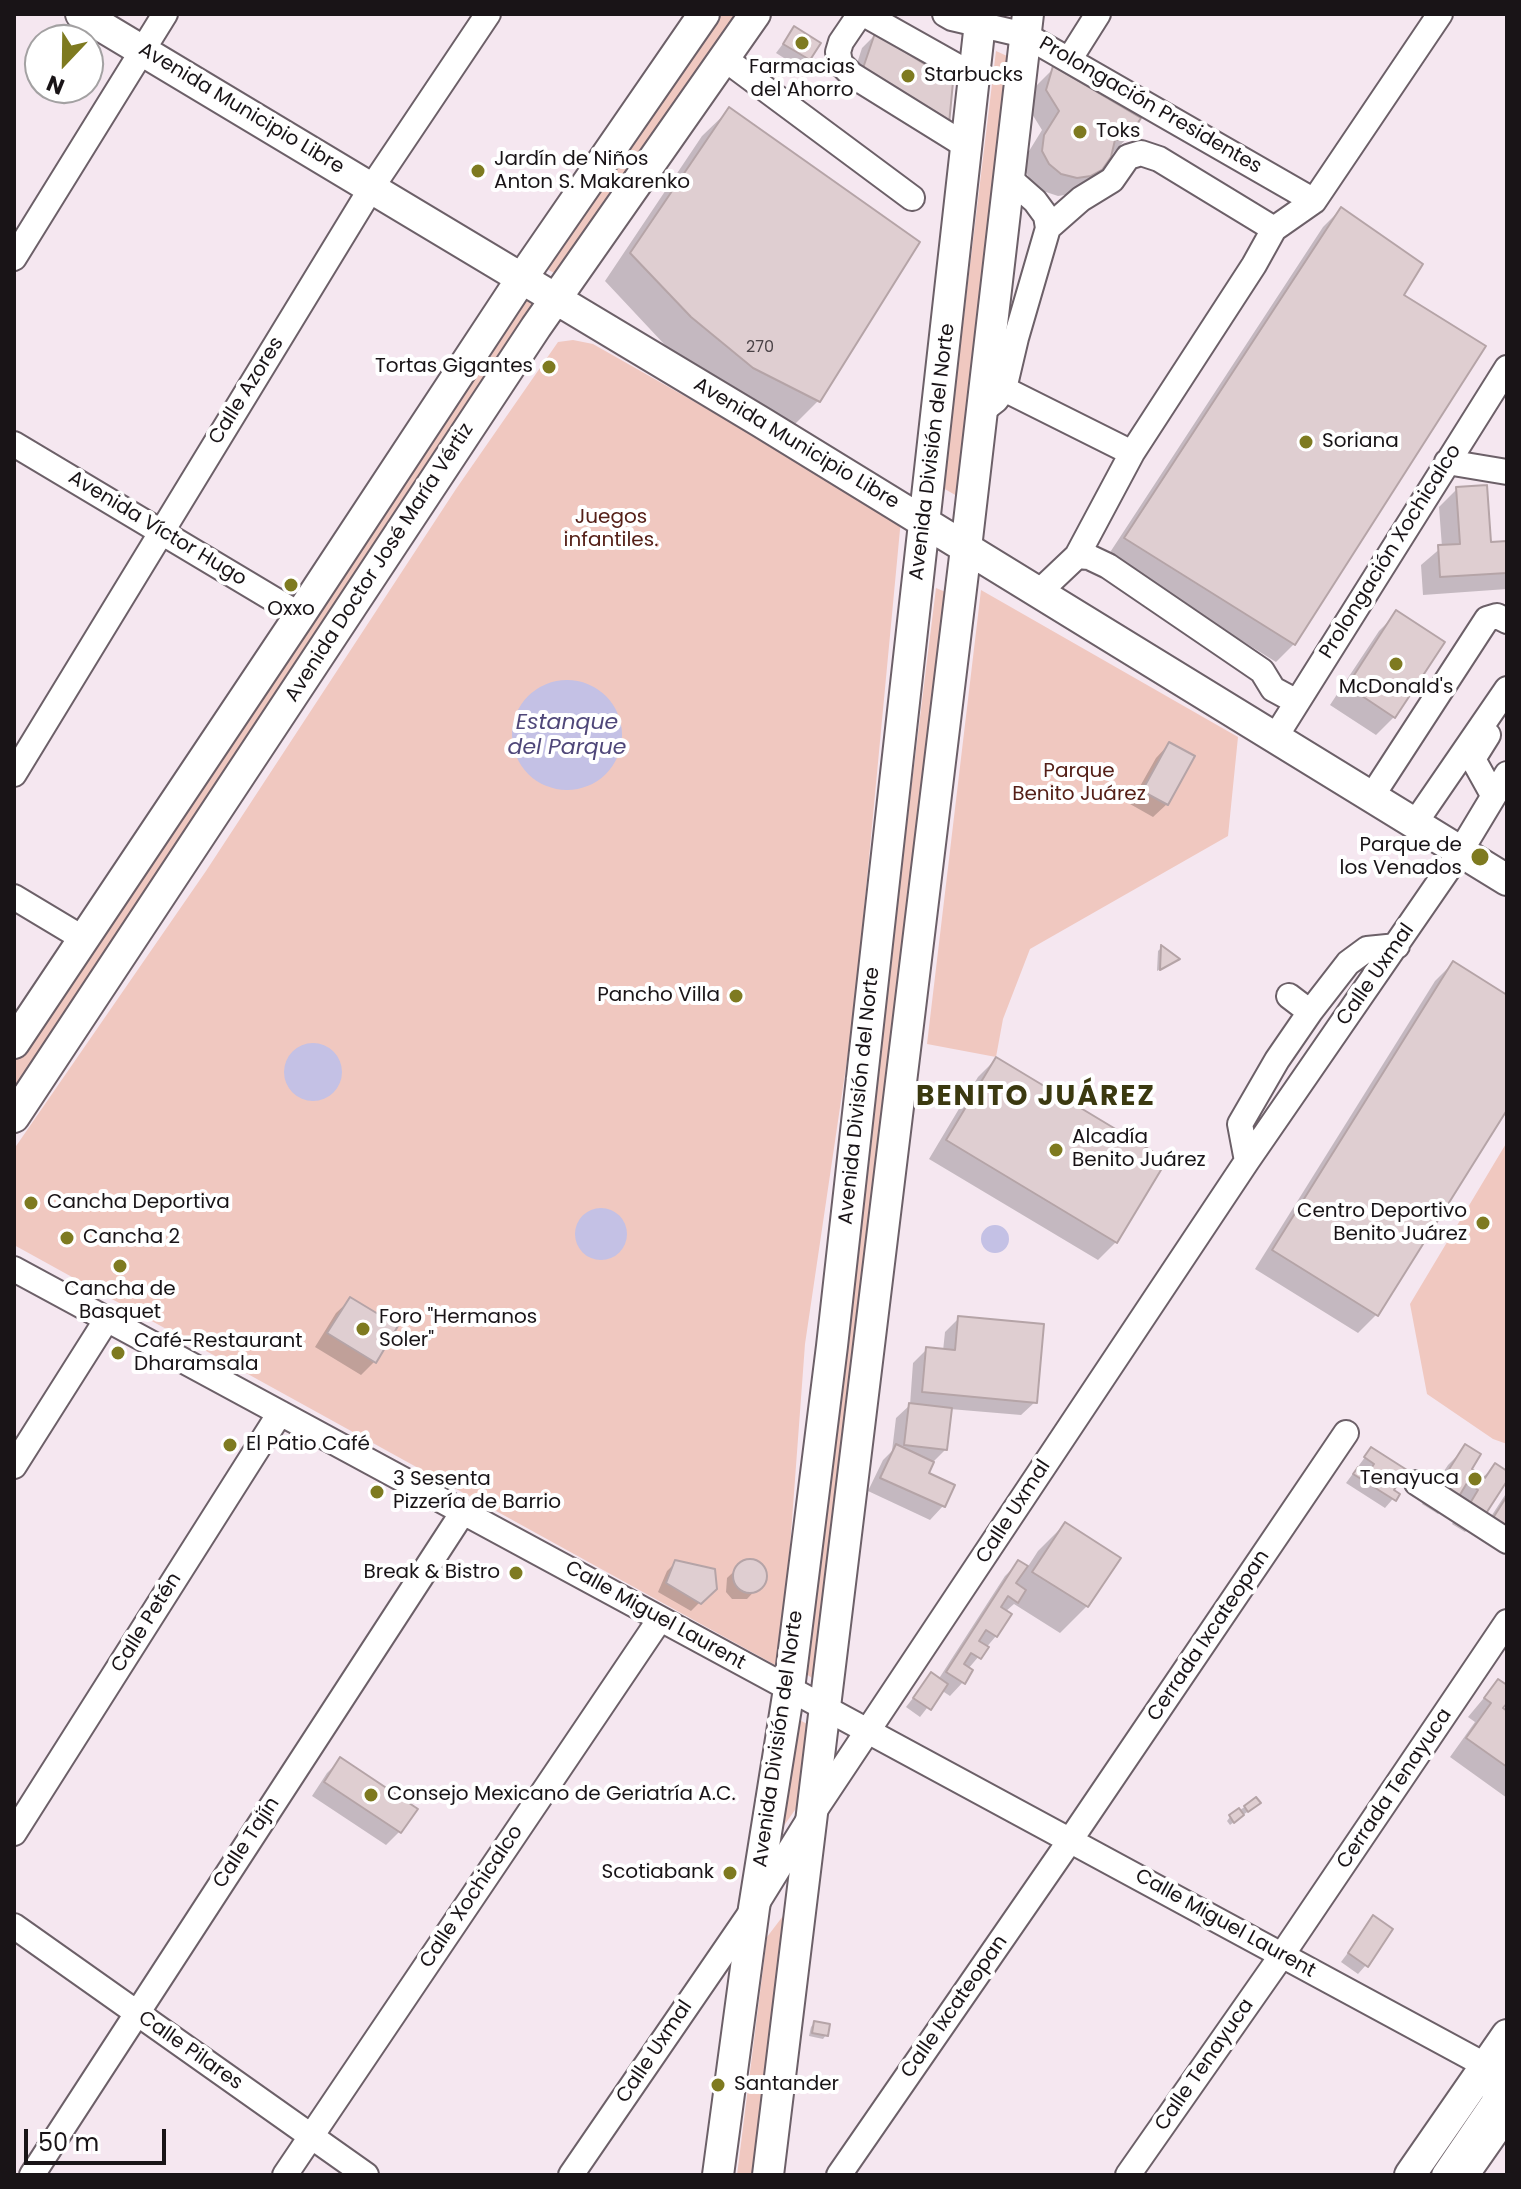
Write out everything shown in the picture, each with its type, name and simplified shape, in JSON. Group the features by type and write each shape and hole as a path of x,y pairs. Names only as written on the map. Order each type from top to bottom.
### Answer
{"main road":[{"name":"Avenida Municipio Libre","path":"81,14 925,522 1507,880"},
{"name":"Avenida Doctor José María Vértiz","path":"14,1043 522,278 704,14"},
{"name":"Avenida Doctor José María Vértiz","path":"14,1117 556,298 755,14"},
{"name":"Avenida División del Norte","path":"718,2175 754,1908 789,1689 832,1346 981,19"},
{"name":"Avenida División del Norte","path":"768,2175 1027,24"},
{"path":"1410,2175 1501,2071 1507,2035"},
{"path":"1463,2175 1507,2112"}],"street":[{"path":"14,258 165,14"},
{"name":"Calle Azores","path":"14,774 372,187 488,14"},
{"path":"968,147 852,75 840,63 838,52 841,42 862,14 976,77"},
{"name":"Prolongación Presidentes","path":"945,14 952,18 1027,24 1069,60 1314,201"},
{"path":"1069,60 1098,14"},
{"path":"1039,592 1077,556 1132,453 1274,229 1314,201 1440,14"},
{"path":"725,59 912,198"},
{"path":"1048,228 1081,199 1112,180 1128,157 1141,153 1159,159 1274,229"},
{"path":"982,411 1004,389 1048,228 1046,216 1035,201 1010,179"},
{"name":"Prolongación Xochicalco","path":"1276,736 1507,368"},
{"path":"1004,389 1132,453"},
{"name":"Avenida Víctor Hugo","path":"14,444 300,615"},
{"path":"1447,462 1507,472"},
{"path":"1077,556 1089,557 1108,566 1262,671 1273,689 1301,695"},
{"path":"1372,796 1487,619 1497,616 1507,621"},
{"path":"1467,758 1507,689"},
{"path":"1415,823 1507,706"},
{"path":"1467,758 1493,795"},
{"name":"Calle Uxmal","path":"571,2175 754,1908 811,1816 1247,1161 1460,852 1507,774"},
{"path":"14,897 84,939"},
{"path":"1247,1161 1240,1124 1266,1054 1310,1012 1348,963 1367,949 1397,946"},
{"path":"1289,996 1310,1012"},
{"name":"Calle Miguel Laurent","path":"14,1269 1501,2071"},
{"path":"14,1466 107,1319"},
{"name":"Calle Petén","path":"14,1833 280,1413"},
{"name":"Cerrada Ixcateopan","path":"1071,1839 1346,1433"},
{"path":"1417,1483 1507,1541"},
{"name":"Calle Tajín","path":"32,2175 463,1512"},
{"name":"Calle Xochicalco","path":"285,2175 660,1619"},
{"name":"Cerrada Tenayuca","path":"1282,1955 1507,1622"},
{"name":"Calle Ixcateopan","path":"839,2175 1071,1839"},
{"name":"Calle Pilares","path":"14,1926 366,2175"},
{"name":"Calle Tenayuca","path":"1128,2175 1282,1955"},
{"path":"1419,2175 1477,2093 1501,2071"},
{"path":"1444,2175 1493,2103 1501,2071"}],"green space":[{"path":"719,14 742,14 558,275 541,266"},
{"path":"996,51 1016,60 964,500 943,488"},
{"path":"526,295 537,302 14,1096 14,1061"},
{"name":"Juegos infantiles.","path":"573,340 593,344 901,519 855,1006 805,1344 790,1547 777,1666 14,1245 14,1149 206,871 456,489 558,342"},
{"path":"936,588 948,593 819,1683 802,1671"},
{"name":"Parque Benito Juárez","path":"981,590 1238,737 1228,836 1030,949 1003,1019 996,1057 927,1044"},
{"name":"Centro Deportivo Benito Juárez","path":"1507,1142 1507,1444 1493,1439 1427,1394 1410,1304"},
{"path":"792,1716 811,1726 802,1800 783,1827"},
{"path":"786,1912 755,2175 737,2175 767,1937"}],"water":[{"name":"Estanque del Parque","path":"567,680 588,685 606,696 617,714 622,735 617,756 606,774 588,785 567,790 546,785 528,774 517,756 512,735 517,714 528,696 546,685"},
{"path":"313,1043 333,1052 342,1072 333,1092 313,1101 293,1092 284,1072 293,1052"},
{"path":"601,1208 619,1216 627,1234 619,1252 601,1260 583,1252 575,1234 583,1216"},
{"path":"995,1225 1005,1229 1009,1239 1005,1249 995,1253 985,1249 981,1239 985,1229"}],"building":[{"name":"Farmacias del Ahorro","path":"794,26 821,43 810,60 783,44"},
{"name":"Starbucks","path":"875,33 953,82 949,124 862,71"},
{"path":"1053,66 1141,118 1128,139 1115,140 1111,157 1102,170 1091,176 1077,178 1061,174 1049,164 1042,151 1044,135 1059,111 1046,90"},
{"path":"729,107 920,242 820,402 753,368 691,317 630,253"},
{"name":"Soriana","path":"1341,207 1423,264 1404,295 1486,346 1295,645 1124,538"},
{"path":"1487,485 1491,542 1507,541 1507,573 1440,577 1438,545 1460,544 1456,487"},
{"name":"McDonald's","path":"1396,610 1445,642 1395,718 1347,686"},
{"path":"1169,742 1195,756 1168,805 1142,791"},
{"path":"1161,945 1180,959 1160,970"},
{"path":"1453,961 1507,995 1507,1110 1378,1316 1272,1250"},
{"name":"Alcadía Benito Juárez","path":"996,1057 1167,1160 1117,1243 946,1140"},
{"name":"Foro \"Hermanos Soler\"","path":"350,1297 398,1326 376,1363 327,1333"},
{"path":"958,1316 1044,1324 1037,1403 922,1392 926,1347 955,1350"},
{"path":"909,1403 952,1408 947,1450 904,1445"},
{"path":"896,1444 934,1462 929,1473 955,1485 945,1507 880,1478"},
{"name":"Tenayuca","path":"1465,1444 1481,1454 1472,1469 1485,1478 1495,1463 1507,1471 1507,1481 1485,1515 1469,1505 1478,1490 1467,1483 1458,1498 1439,1485"},
{"path":"1371,1447 1407,1470 1394,1490 1400,1494 1396,1501 1353,1474 1358,1467 1368,1473 1374,1464 1364,1457"},
{"path":"1507,1496 1507,1528 1493,1518"},
{"path":"1065,1522 1121,1558 1088,1607 1032,1572"},
{"path":"750,1559 762,1564 767,1576 762,1588 750,1593 738,1588 733,1576 738,1564"},
{"path":"675,1560 715,1569 717,1589 701,1604 666,1583"},
{"path":"1018,1560 1028,1566 1016,1583 1026,1590 1018,1603 1008,1596 1001,1607 1012,1614 997,1637 986,1630 979,1641 989,1647 981,1659 971,1653 964,1664 973,1670 965,1684 946,1672"},
{"path":"931,1672 948,1684 931,1710 913,1698"},
{"path":"1498,1679 1507,1685 1507,1703 1503,1708 1507,1711 1507,1767 1466,1738 1491,1703 1484,1698"},
{"name":"Consejo Mexicano de Geriatría A.C.","path":"340,1757 418,1809 401,1833 324,1782"},
{"path":"1256,1797 1261,1803 1248,1812 1244,1806"},
{"path":"1239,1808 1244,1815 1234,1823 1229,1815"},
{"path":"1373,1915 1393,1929 1368,1967 1348,1953"},
{"path":"814,2021 830,2024 828,2036 812,2033"}],"place":[{"name":"Farmacias del Ahorro","path":"802,43"},
{"name":"Starbucks","path":"908,76"},
{"name":"Toks","path":"1080,132"},
{"name":"Jardín de Niños Anton S. Makarenko","path":"478,171"},
{"name":"Tortas Gigantes","path":"549,367"},
{"name":"Soriana","path":"1306,442"},
{"name":"Oxxo","path":"291,585"},
{"name":"McDonald's","path":"1396,664"},
{"name":"Parque de los Venados","path":"1480,857"},
{"name":"Pancho Villa","path":"736,996"},
{"name":"Alcadía Benito Juárez","path":"1056,1150"},
{"name":"Cancha Deportiva","path":"31,1203"},
{"name":"Centro Deportivo Benito Juárez","path":"1483,1223"},
{"name":"Cancha 2","path":"67,1238"},
{"name":"Cancha de Basquet","path":"120,1266"},
{"name":"Foro \"Hermanos Soler\"","path":"363,1329"},
{"name":"Café-Restaurant Dharamsala","path":"118,1353"},
{"name":"El Patio Café","path":"230,1445"},
{"name":"Tenayuca","path":"1475,1479"},
{"name":"3 Sesenta Pizzería de Barrio","path":"377,1492"},
{"name":"Break & Bistro","path":"516,1573"},
{"name":"Consejo Mexicano de Geriatría A.C.","path":"371,1795"},
{"name":"Scotiabank","path":"730,1873"},
{"name":"Santander","path":"718,2085"}],"district":[{"name":"BENITO JUÁREZ","path":"1036,1098"}]}
